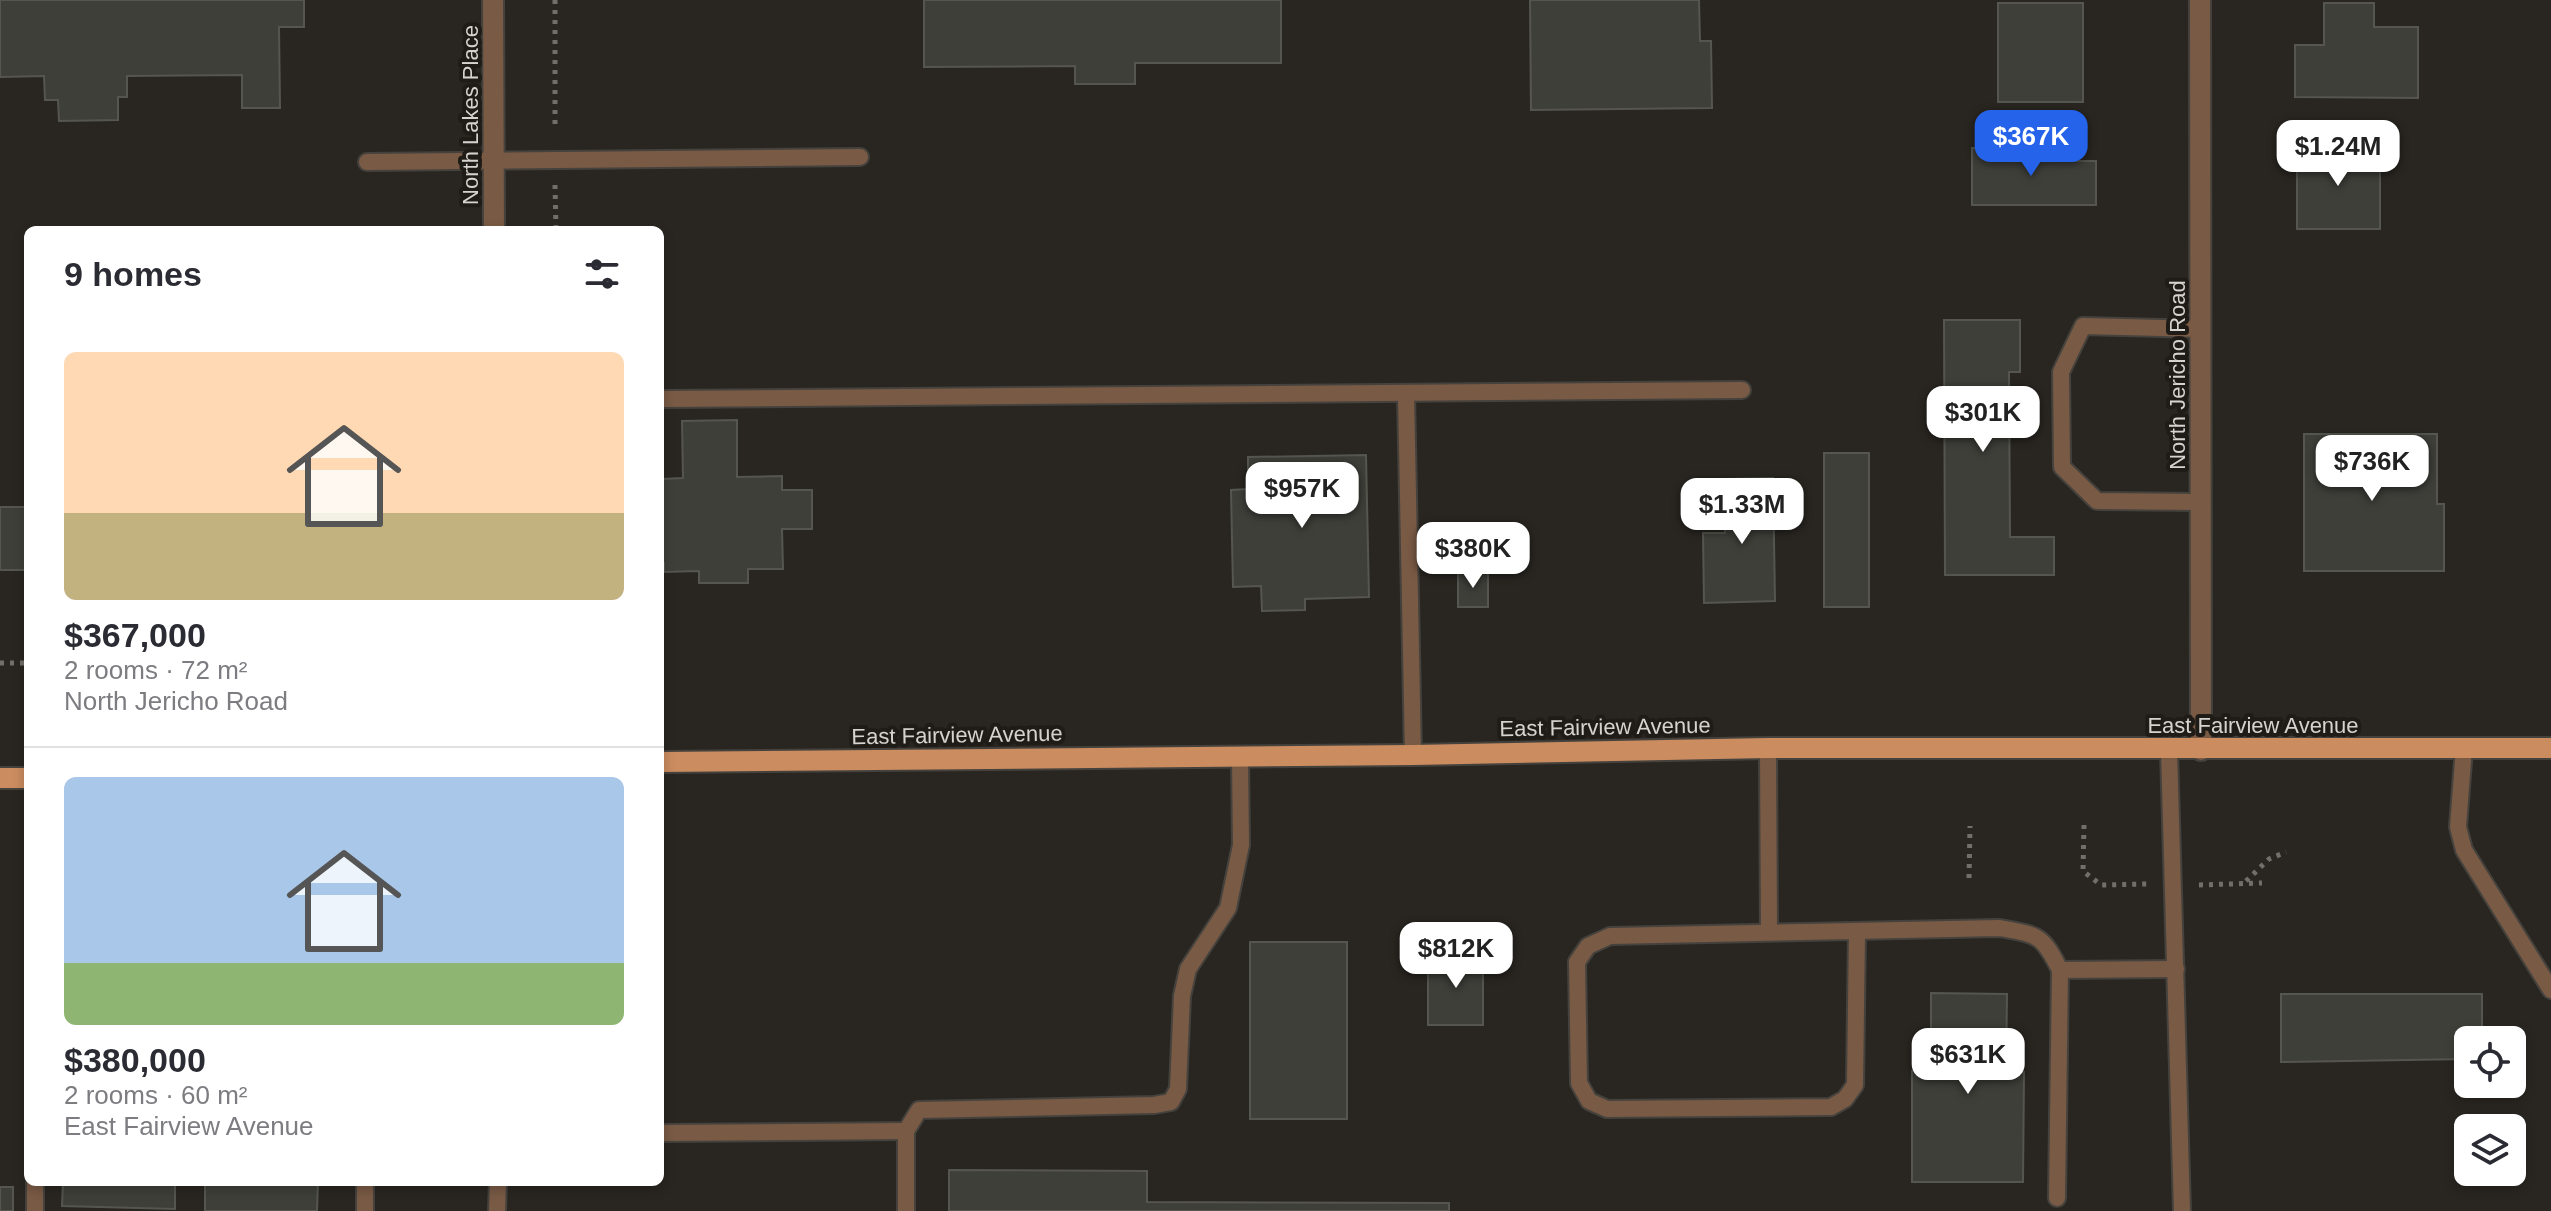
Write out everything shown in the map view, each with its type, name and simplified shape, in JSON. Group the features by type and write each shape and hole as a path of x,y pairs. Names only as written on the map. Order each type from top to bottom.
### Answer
{"main road":[{"name":"East Fairview Avenue","path":"664,762 1413,755 1768,748 2551,748"},
{"path":"0,778 24,778"}],"street":[{"name":"North Lakes Place","path":"493,0 494,226"},
{"name":"North Jericho Road","path":"2200,0 2201,750"}],"lane":[{"path":"367,162 860,157"},
{"path":"2201,329 2083,326 2061,372 2062,467 2097,501 2201,502"},
{"path":"664,399 1742,390"},
{"path":"1406,393 1413,755"},
{"path":"1768,748 1769,932"},
{"path":"2464,748 2458,827 2464,850 2551,990"},
{"path":"2169,750 2182,1211"},
{"path":"906,1211 906,1131 919,1110 1154,1105 1171,1102 1178,1089 1182,996 1188,969 1228,908 1241,845 1240,756"},
{"path":"1857,931 1855,1085 1845,1099 1831,1107 1607,1109 1589,1101 1579,1083 1577,962 1588,946 1610,936 2000,928 2034,934 2048,946 2060,970 2057,1198"},
{"path":"2060,970 2176,969"},
{"path":"664,1133 906,1131"},
{"path":"35,1186 35,1211"},
{"path":"365,1186 365,1211"},
{"path":"497,1211 498,1186"}],"path":[{"path":"555,0 555,128"},
{"path":"555,176 556,226"},
{"path":"0,663 24,663"},
{"path":"2084,825 2083,871 2101,885 2154,884"},
{"path":"1969,878 1970,826"},
{"path":"2244,883 2269,859 2286,852"},
{"path":"2194,885 2262,883"}],"building":[{"path":"0,0 304,0 304,27 279,27 280,108 242,108 242,75 127,76 127,97 118,97 118,120 59,121 58,100 45,100 44,76 0,77"},
{"path":"924,0 1281,0 1281,63 1135,63 1135,84 1075,84 1075,66 924,67"},
{"path":"1530,0 1699,0 1700,41 1711,41 1712,108 1531,110"},
{"path":"1998,3 2083,3 2083,102 1998,102"},
{"path":"2324,3 2374,3 2374,27 2418,27 2418,98 2295,97 2295,45 2324,45"},
{"path":"2297,147 2380,147 2380,229 2297,229"},
{"path":"1972,148 2053,148 2053,161 2096,161 2096,205 1972,205"},
{"path":"1944,320 2020,320 2020,372 2009,372 2010,537 2054,537 2054,575 1945,575"},
{"path":"737,420 737,477 782,476 782,490 812,490 812,529 782,529 783,569 748,569 748,583 699,583 699,571 664,572 664,479 683,478 682,421"},
{"path":"2304,434 2437,434 2437,504 2444,504 2444,571 2304,571"},
{"path":"1824,453 1869,453 1869,607 1824,607"},
{"path":"1366,455 1369,597 1305,599 1305,610 1262,611 1261,586 1233,587 1231,490 1248,489 1248,457"},
{"path":"1773,478 1775,601 1704,603 1703,533 1725,533 1724,479"},
{"path":"0,507 24,507 24,570 0,570"},
{"path":"1458,573 1488,573 1488,607 1458,607"},
{"path":"1250,942 1347,942 1347,1119 1250,1119"},
{"path":"1428,954 1483,954 1483,1025 1428,1025"},
{"path":"1931,993 2007,994 2006,1072 2024,1072 2023,1182 1912,1182 1912,1071 1931,1071"},
{"path":"2281,994 2482,994 2482,1026 2454,1026 2454,1059 2281,1062"},
{"path":"949,1170 1147,1171 1147,1202 1449,1203 1449,1211 949,1211"},
{"path":"63,1186 175,1186 175,1209 62,1206"},
{"path":"205,1186 318,1186 317,1211 205,1211"},
{"path":"0,1187 13,1187 13,1211 0,1211"}]}
